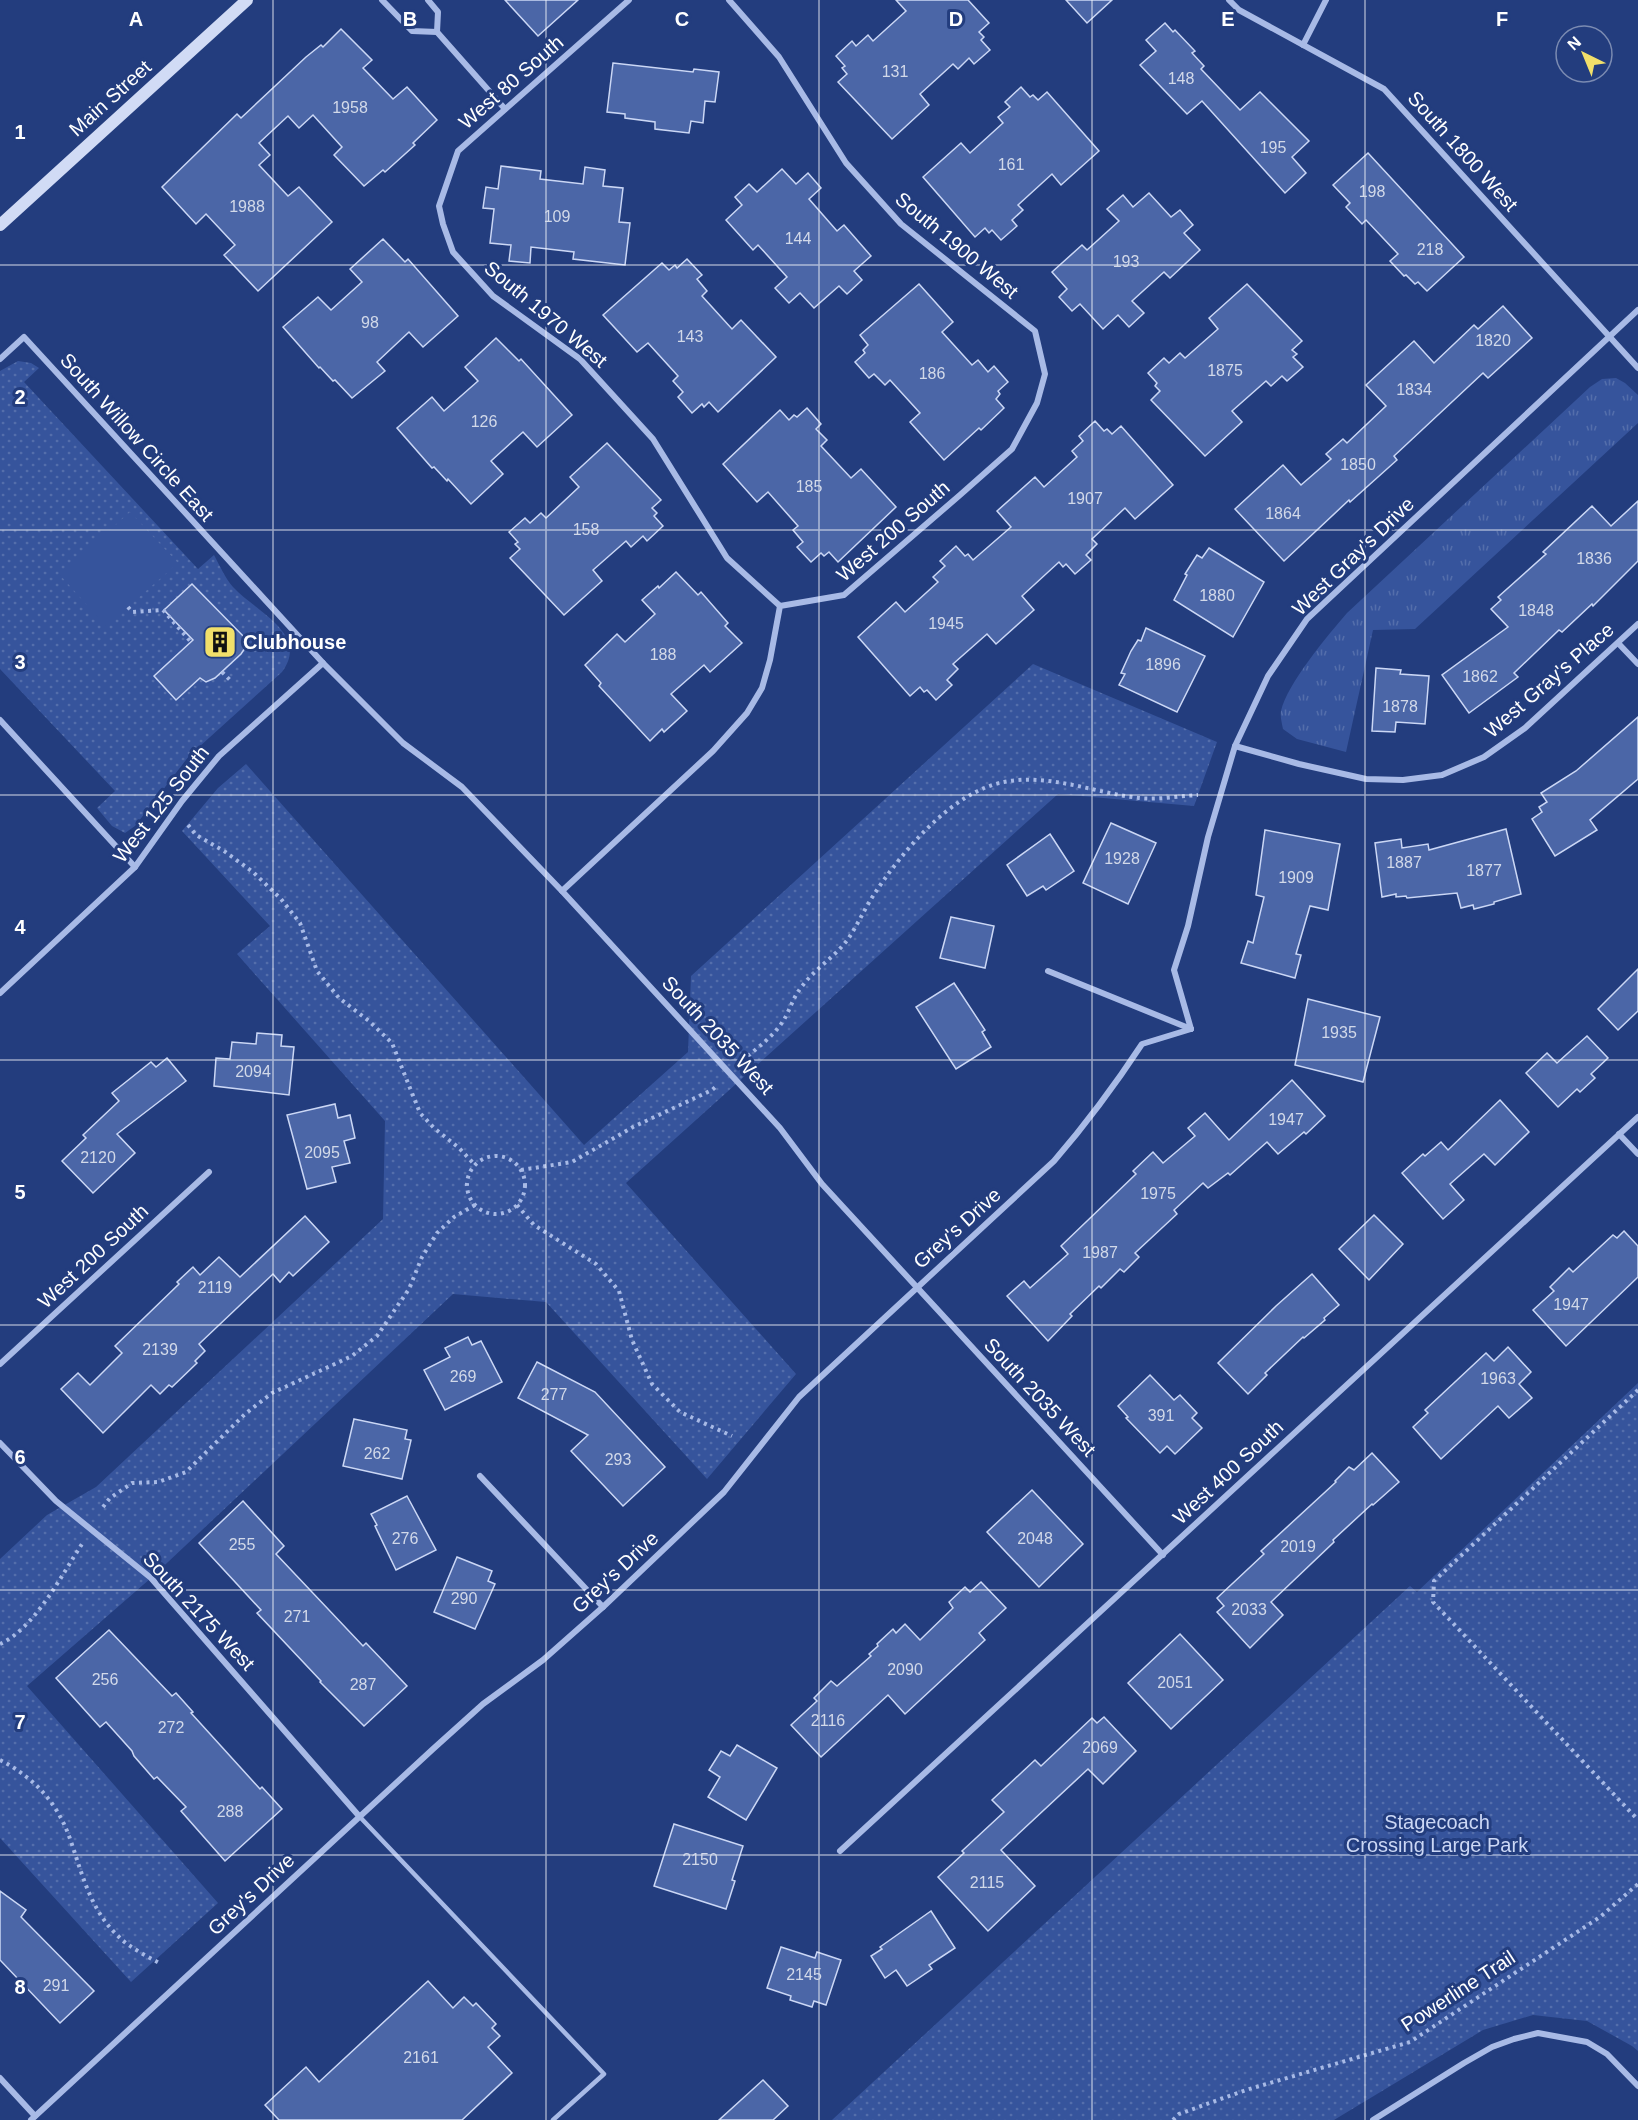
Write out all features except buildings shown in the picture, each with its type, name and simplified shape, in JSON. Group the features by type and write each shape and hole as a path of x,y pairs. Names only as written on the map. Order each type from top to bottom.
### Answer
{"main road":[{"name":"Main Street","path":"2,220 247,0"}],"street":[{"path":"382,0 412,31 437,32"},
{"path":"429,0 438,12 437,32 506,109"},
{"name":"West 80 South","path":"439,206 458,151 629,0"},
{"name":"South 1900 West","path":"729,0 779,57 846,163 901,224 1035,331 1045,374"},
{"name":"South 1800 West","path":"1229,0 1239,10 1384,89 1638,368"},
{"path":"1303,45 1326,0"},
{"name":"South 1970 West","path":"439,206 453,252 493,296 580,359 653,439 727,558 780,606"},
{"name":"West Gray's Drive","path":"1191,1029 1174,970 1188,926 1208,837 1235,746 1268,676 1307,620 1638,310"},
{"name":"South Willow Circle East","path":"0,359 24,337 226,559"},
{"name":"West 200 South","path":"780,606 844,595 978,480 1012,449 1036,403 1045,374"},
{"name":"South 2035 West","path":"226,559 323,663 403,743 462,787 562,891 731,1072 780,1128 822,1184 1163,1555"},
{"path":"562,891 713,751 747,713 762,688 770,660 780,606"},
{"name":"West Gray's Place","path":"1235,746 1299,765 1366,779 1403,780 1442,775 1484,757 1525,728 1638,624"},
{"path":"1618,643 1638,664"},
{"name":"West 125 South","path":"0,993 135,867 182,801 219,756 323,663"},
{"path":"0,720 135,867"},
{"path":"1048,970 1191,1029"},
{"name":"Grey's Drive","path":"35,2119 359,1816 483,1704 543,1660 603,1607 724,1492 799,1397 1054,1161 1121,1076 1142,1044 1191,1029"},
{"name":"West 400 South","path":"840,1851 1638,1117"},
{"path":"1619,1134 1638,1154"},
{"name":"West 200 South","path":"0,1364 209,1172"},
{"name":"South 2175 West","path":"0,1443 56,1501 151,1578 359,1816"},
{"path":"480,1476 603,1607"},
{"path":"1373,2120 1492,2048 1538,2033 1587,2042 1607,2054 1638,2086"},
{"path":"0,2078 35,2119"}],"lane":[{"path":"359,1816 604,2074 553,2120"}],"path":[{"path":"128,607 132,612 163,610 191,642"},
{"path":"222,672 231,681"},
{"path":"748,1056 770,1037 785,1017 791,1001 804,983 848,939 871,898 891,870 946,812 974,791 1005,782 1040,781 1140,798 1198,795"},
{"path":"188,825 196,835 224,850 253,872 281,899 300,924 316,971 339,998 369,1021 392,1043 420,1113 475,1165"},
{"path":"521,1170 572,1162 633,1127 712,1090 718,1085"},
{"path":"498,1156 507,1158 521,1170 525,1188 518,1205 510,1210 492,1214 475,1205 469,1197 467,1187 468,1178 475,1165 488,1157 498,1156"},
{"path":"103,1507 110,1498 132,1483 158,1482 186,1472 245,1414 272,1393 352,1356 377,1336 409,1289 422,1257 437,1233 454,1216 475,1205"},
{"path":"518,1205 534,1226 596,1264 619,1291 632,1340 652,1384 680,1412 732,1436"},
{"path":"1638,1390 1434,1581 1433,1602 1638,1820"},
{"path":"0,1644 9,1640 32,1618 82,1544"},
{"path":"0,1760 35,1783 53,1804 68,1833 85,1887 105,1921 125,1943 161,1964"},
{"name":"Powerline Trail","path":"1173,2120 1179,2114 1246,2090 1410,2042 1600,1917 1638,1884"}],"green space":[{"path":"18,361 31,363 39,368 24,382 198,569 214,555 233,587 277,625 285,635 289,646 289,658 282,672 189,756 135,826 125,833 112,826 97,808 115,791 0,669 0,371"},
{"path":"1616,378 1638,395 1638,423 1415,629 1373,630 1346,752 1297,739 1283,729 1281,711 1291,687 1309,660 1347,613 1590,387 1602,379"},
{"path":"130,512 178,563 106,626 60,575"},
{"path":"1033,664 1217,742 1194,806 1058,794 626,1183 796,1374 707,1479 546,1302 453,1294 151,1578 27,1686 218,1903 131,1982 0,1838 0,1559 47,1515 96,1487 383,1219 385,1121 237,954 270,926 182,831 218,788 246,764 584,1145 688,1052 691,976"},
{"name":"Stagecoach Crossing Large Park","path":"1638,1383 1638,2051 1587,2021 1533,2015 1483,2030 1334,2120 832,2120 1410,1586 1417,1592"}],"place":[{"name":"Clubhouse","path":"220,642"}]}
